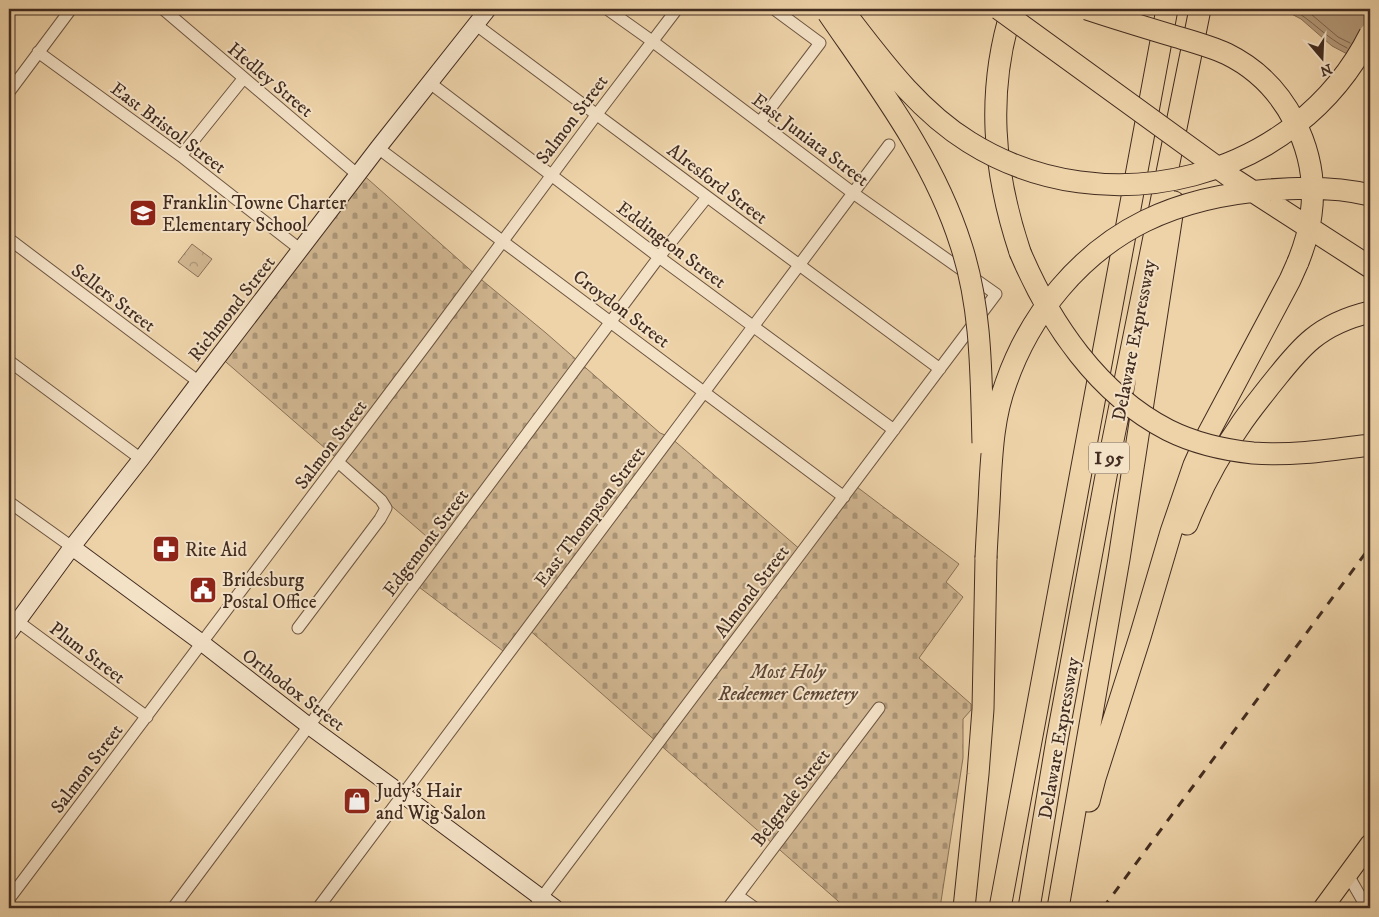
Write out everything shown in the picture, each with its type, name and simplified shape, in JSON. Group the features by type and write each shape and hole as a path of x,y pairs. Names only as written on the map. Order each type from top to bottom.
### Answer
{"highway":[{"path":"999,9 1232,178 1370,267"},
{"path":"1012,9 1002,50 996,98 997,150 1005,199 1020,252 1035,286 1051,315 1079,354 1114,392 1132,407 1168,430 1208,445 1252,452 1294,454 1370,445"},
{"path":"1062,908 1095,778 1140,638 1171,532 1194,465 1208,434 1290,280 1309,229 1313,198 1310,164 1300,131 1292,115 1271,86 1258,74 1243,63 1207,46 1087,9"},
{"name":"Delaware Expressway","path":"1000,908 1167,9"},
{"path":"1058,908 1119,559 1170,232 1201,9"},
{"name":"Delaware Expressway","path":"1029,908 1057,740 1107,469 1201,9"},
{"path":"832,10 914,98 931,115 951,130 991,154 1026,170 1076,182 1100,185 1146,184 1191,176 1225,165 1253,152 1292,127 1324,99 1352,65 1370,34"},
{"path":"832,10 925,159 962,245 976,310 979,342 986,558"},
{"path":"964,908 983,709 986,558 994,432 998,407 1006,382 1027,335 1060,289 1098,251 1145,221 1171,210 1227,195 1292,188 1326,188 1370,194"},
{"path":"1140,638 1208,476 1240,426 1289,362 1313,338 1342,321 1370,312"}],"main road":[{"name":"Richmond Street","path":"12,623 141,459 378,148 488,9"},
{"name":"Orthodox Street","path":"72,548 202,643 309,726 402,794 538,903 555,908"},
{"path":"1323,908 1370,844"}],"street":[{"path":"9,92 71,9"},
{"name":"Hedley Street","path":"163,9 358,175"},
{"name":"East Juniata Street","path":"607,9 853,193 996,294"},
{"name":"Salmon Street","path":"9,900 677,9"},
{"path":"760,122 820,43 774,9"},
{"name":"Alresford Street","path":"475,24 940,369"},
{"name":"East Bristol Street","path":"38,52 182,156 301,250"},
{"path":"182,156 244,79"},
{"name":"Eddington Street","path":"430,83 659,257 894,430"},
{"name":"East Thompson Street","path":"318,908 889,146"},
{"name":"Croydon Street","path":"378,148 703,393 844,496"},
{"name":"Edgemont Street","path":"173,908 659,257 707,197"},
{"name":"Sellers Street","path":"9,239 199,382"},
{"name":"Almond Street","path":"538,903 996,294"},
{"path":"9,361 141,459"},
{"path":"298,628 380,519 386,508 381,500 338,462"},
{"name":"Orthodox Street","path":"9,502 72,548"},
{"name":"Plum Street","path":"12,623 147,717"},
{"name":"Belgrade Street","path":"728,908 879,708"},
{"path":"1348,875 1367,908"},
{"path":"738,896 755,908"}],"green space":[{"name":"Most Holy Redeemer Cemetery","path":"360,172 477,276 546,333 660,433 670,437 802,551 853,484 959,564 946,582 963,597 919,658 971,704 971,710 963,719 963,758 940,908 846,908 527,628 507,654 415,584 441,549 219,356"},
{"path":"192,244 212,259 198,277 178,262"}],"water":[{"path":"1282,9 1370,9 1370,66 1332,46 1301,19"}],"railway":[{"path":"1103,908 1370,547"}],"place":[{"name":"Franklin Towne Charter Elementary School","path":"143,213"},
{"name":"Rite Aid","path":"166,549"},
{"name":"Bridesburg Postal Office","path":"203,590"},
{"name":"Judy's Hair and Wig Salon","path":"357,801"}]}
